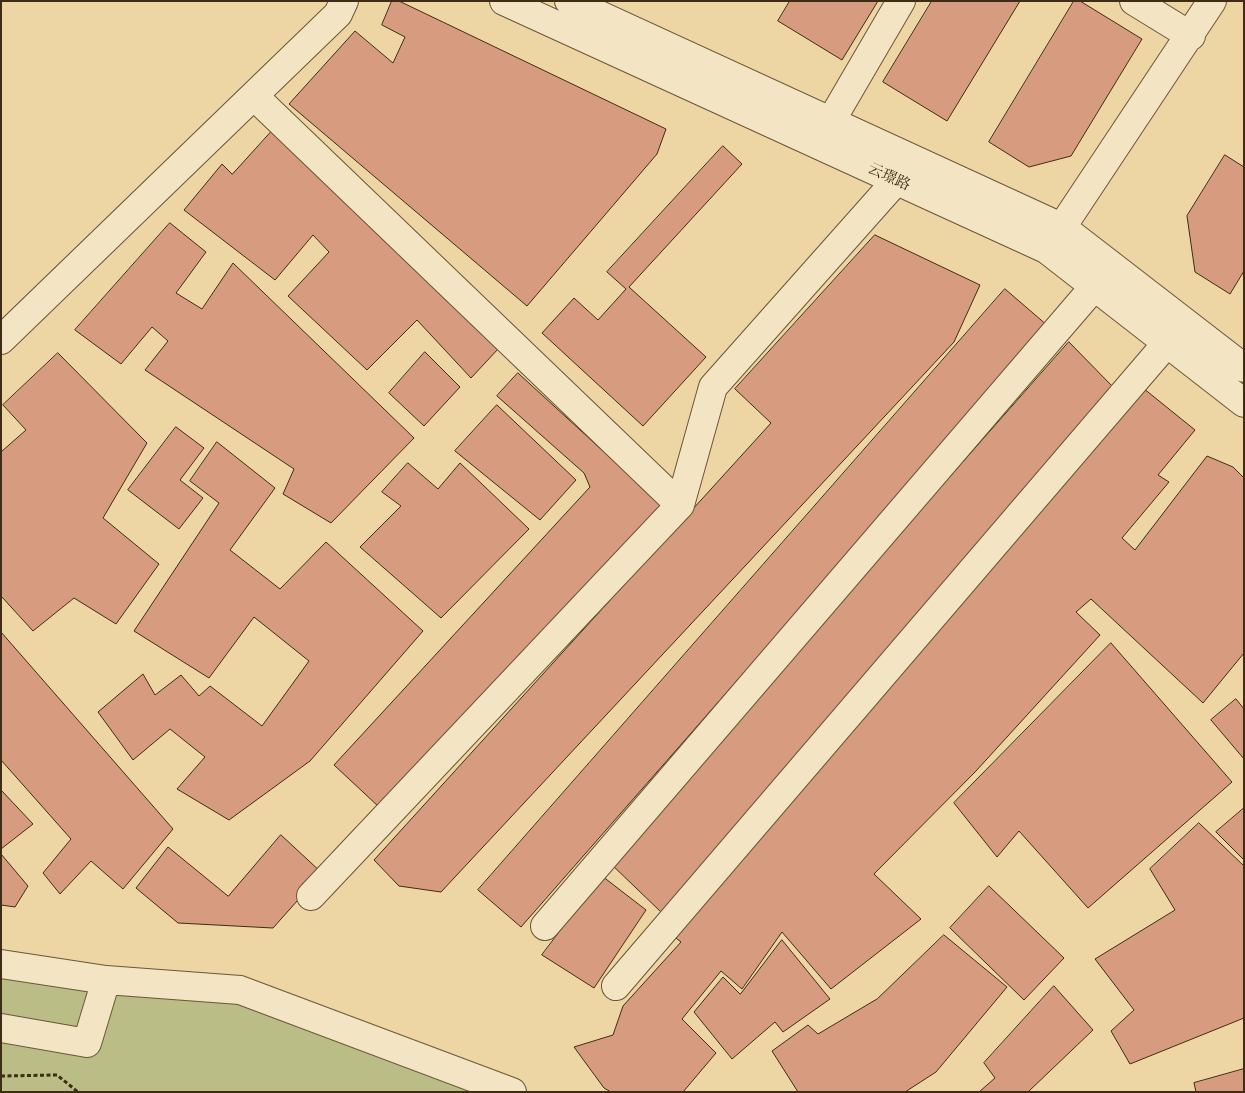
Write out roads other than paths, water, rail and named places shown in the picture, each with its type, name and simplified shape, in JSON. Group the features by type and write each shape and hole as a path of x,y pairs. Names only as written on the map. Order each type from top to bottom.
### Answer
{"street":[{"path":"1,340 338,14 344,1"},
{"name":"云璟路","path":"504,1 581,37 1063,228 1244,368"},
{"name":"云璟路","path":"569,1 598,7 824,133 896,181 1046,249 1244,403"},
{"path":"824,133 901,1"},
{"path":"1134,1 1191,36"},
{"path":"1046,249 1063,228 1191,36 1212,1"},
{"path":"581,37 598,7"},
{"path":"254,96 680,505"},
{"path":"311,896 680,505 713,387 896,181"},
{"path":"545,926 1094,287"},
{"path":"616,986 1166,343"},
{"path":"1,964 106,980 240,990 512,1092"},
{"path":"1,1028 87,1043 106,980"}]}
